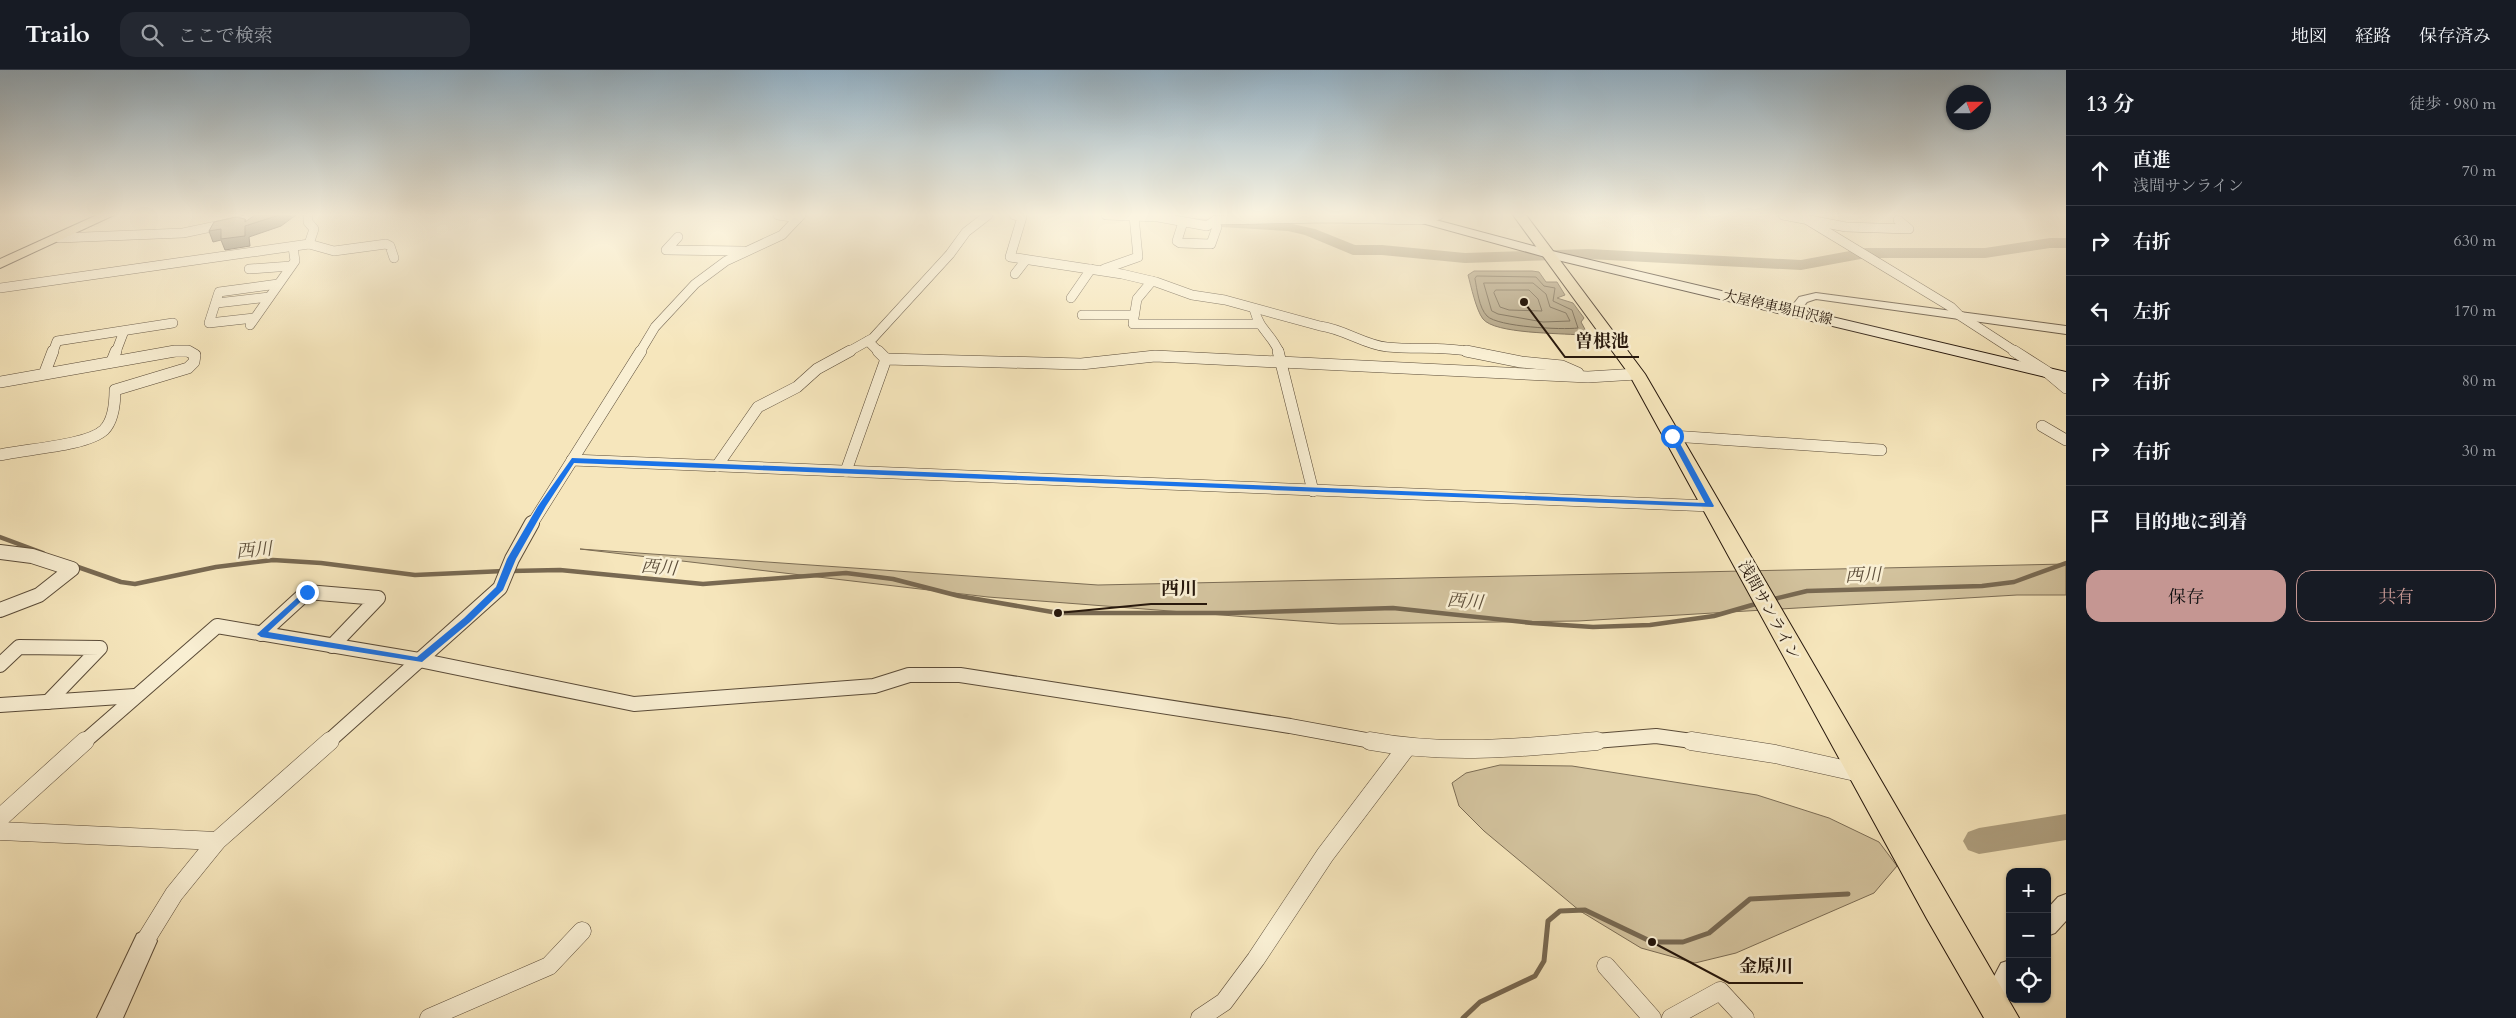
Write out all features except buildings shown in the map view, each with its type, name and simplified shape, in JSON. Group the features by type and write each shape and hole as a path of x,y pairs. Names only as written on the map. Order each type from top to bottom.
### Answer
{"main road":[{"name":"浅間サンライン","path":"1557,259 1637,374 1938,910 1993,1013"},
{"name":"大屋停車場田沢線","path":"1569,259 1794,311 2066,377"}],"street":[{"path":"0,288 206,259"},
{"path":"278,284 220,292 210,323 252,322 295,261 295,259"},
{"path":"110,1018 145,941 174,894 217,841 419,660 467,620 500,588 512,559 542,506 655,327 695,284 729,259"},
{"path":"716,466 758,407 797,387 817,368 868,341 889,324 912,294 945,259"},
{"path":"1018,259 1101,270 1152,281 1192,295 1225,300 1320,326 1336,328 1385,347 1448,348 1521,362 1562,366 1588,377"},
{"path":"1101,270 1132,259"},
{"path":"1876,259 1951,307 1959,315 2047,372 2066,388"},
{"path":"1015,274 1025,261"},
{"path":"249,269 291,266"},
{"path":"1072,298 1091,269"},
{"path":"1152,281 1137,299 1133,324 1258,324"},
{"path":"1794,311 1801,300 1806,297 1816,296 2066,330"},
{"path":"216,303 269,297"},
{"path":"1254,309 1258,324 1275,342 1283,362 1313,491"},
{"path":"1082,316 1134,315"},
{"path":"45,372 57,341 173,324"},
{"path":"112,361 124,331"},
{"path":"868,341 886,359 1081,364 1155,356 1588,377 1637,374"},
{"path":"0,382 45,372 175,351 188,351 195,355 194,362 188,368 115,390 115,409 104,430 84,440 0,455"},
{"path":"846,470 886,359"},
{"path":"2042,426 2066,440"},
{"path":"1672,436 1881,450"},
{"path":"572,460 1710,506"},
{"path":"0,552 32,556 72,569 39,595 0,610"},
{"path":"261,634 307,592 378,598 332,646"},
{"path":"3,814 135,696 217,626 419,660 564,688 634,704 874,686 909,674 960,675 1290,726 1406,748 1521,748 1656,736 1775,754 1861,773"},
{"path":"0,665 19,647 100,648 48,702"},
{"path":"0,705 135,696"},
{"path":"1200,1018 1224,1002 1256,959 1325,855 1406,748"},
{"path":"0,831 217,841"},
{"path":"2051,921 2066,904"},
{"path":"428,1018 549,966 582,930"},
{"path":"1606,966 1652,1018"},
{"path":"1993,1013 2006,981"},
{"path":"1671,1018 1720,991 1745,1018"}],"shaded area":[{"path":"580,549 1098,585 2066,564 2066,595 2017,595 1578,621 1339,624 988,597"},
{"path":"1500,765 1572,766 1757,795 1829,818 1879,842 1897,866 1874,893 1736,953 1695,963 1641,948 1580,911 1484,831 1459,806 1452,783 1466,773"}],"water":[{"path":"1474,271 1539,272 1546,282 1557,282 1565,295 1557,298 1573,303 1584,318 1581,322 1587,333 1580,335 1528,332 1500,328 1490,324 1480,315 1474,298 1468,275"}],"waterway":[{"path":"1689,259 1801,265 1832,259"},
{"name":"西川","path":"0,537 43,553"},
{"name":"西川","path":"75,566 121,582 135,584 216,567 273,560 321,563 415,575 504,571"},
{"name":"西川","path":"1770,600 1807,591 1982,586 2014,582 2066,563"},
{"name":"西川","path":"511,571 560,570 703,584 846,573 893,579 959,596 1058,613 1228,613 1393,608 1532,623 1593,627 1650,625 1714,616 1759,603"},
{"path":"1979,841 2066,827"},
{"path":"1463,1018 1480,1002 1535,976 1544,961 1548,921 1560,911 1585,910 1652,942 1683,942 1709,933 1750,899 1848,894"}],"place":[{"name":"曽根池","path":"1524,302"},
{"name":"西川","path":"1058,613"},
{"name":"金原川","path":"1652,942"}],"route":[{"path":"307,592 261,634 419,660 467,620 500,588 512,559 542,506 572,460 1710,506 1672,436"}]}
